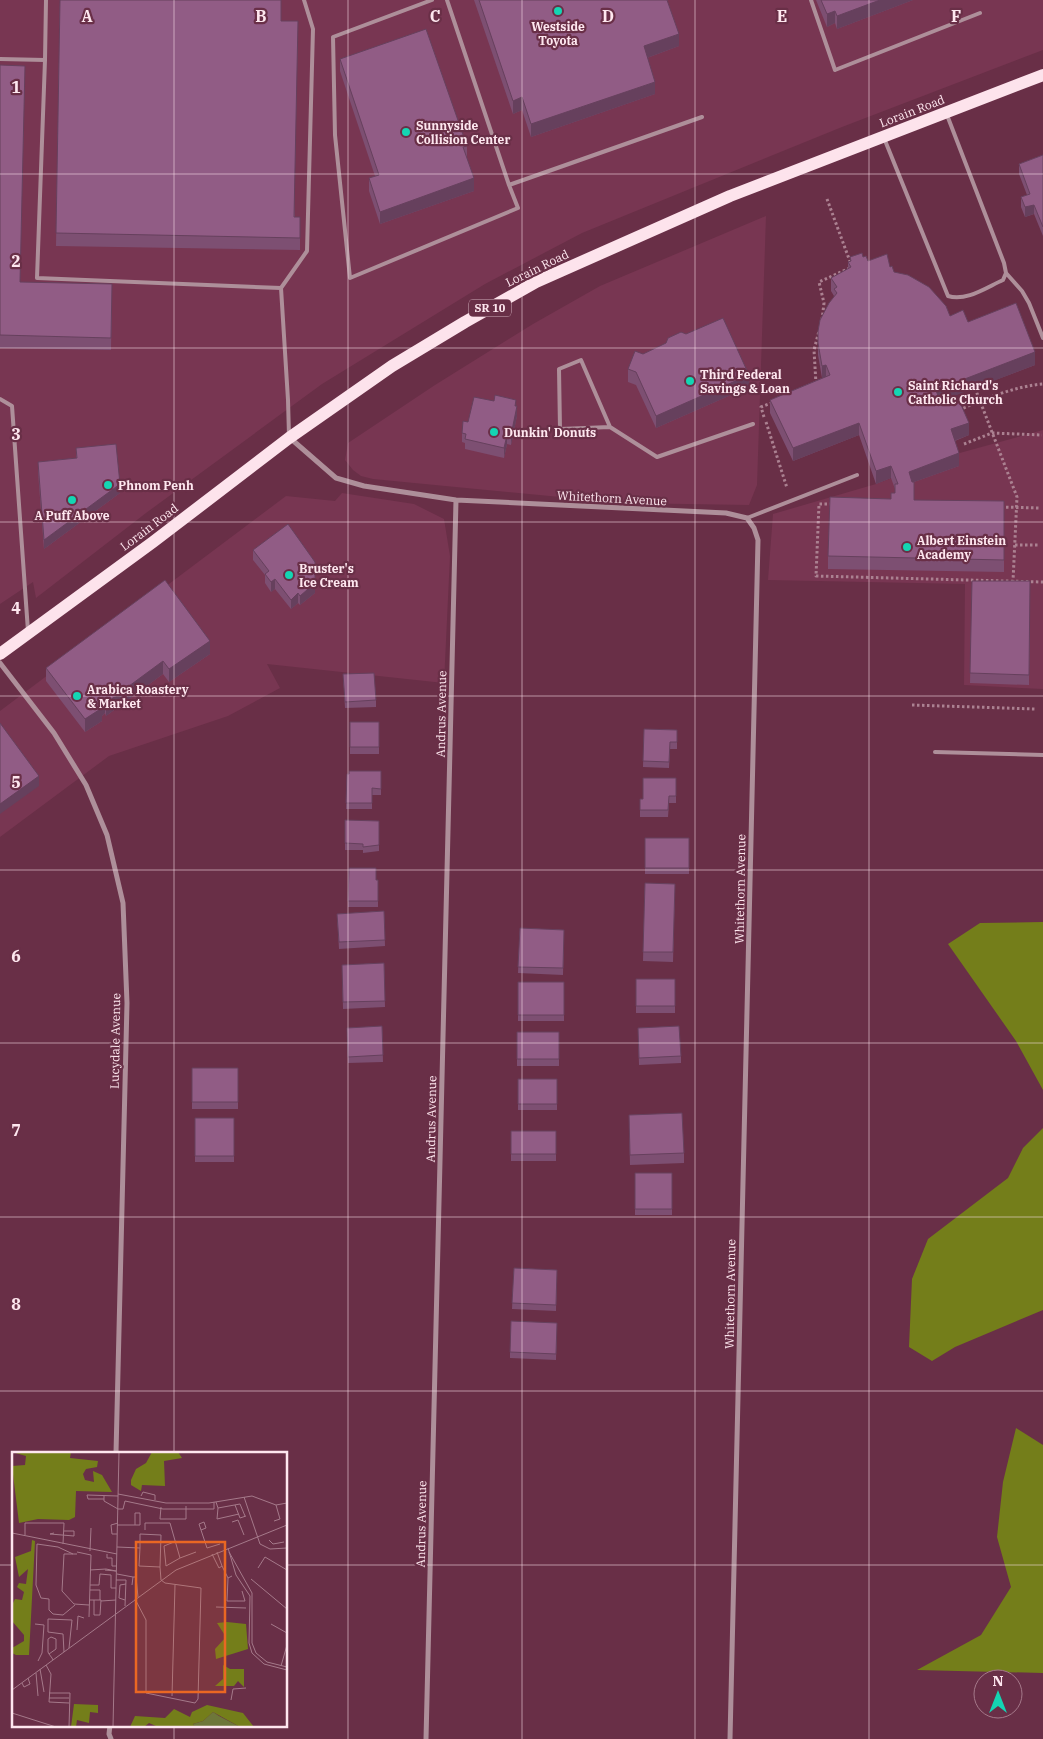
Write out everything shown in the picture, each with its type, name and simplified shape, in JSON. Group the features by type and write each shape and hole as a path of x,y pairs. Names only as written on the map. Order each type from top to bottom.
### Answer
{"main road":[{"name":"Lorain Road","path":"0,654 153,542 289,438 392,366 536,282 730,196 1043,75"}],"street":[{"name":"Whitethorn Avenue","path":"289,438 336,478 364,486 456,500 726,513 746,518 754,528 758,540 730,1739"},
{"name":"Andrus Avenue","path":"426,1739 456,500"},
{"name":"Lucydale Avenue","path":"0,663 54,733 86,785 107,835 123,903 127,1003 116,1452"},
{"path":"110,1726 111,1739"}],"lane":[{"path":"46,0 37,278 281,288"},
{"path":"289,438 281,288 307,251 313,29 304,0"},
{"path":"432,0 333,37 335,135 350,278 518,208 446,0"},
{"path":"811,0 835,70 980,13"},
{"path":"0,59 44,60"},
{"path":"946,113 995,236 1006,273 1022,291 1029,303 1043,338"},
{"path":"510,185 702,117"},
{"path":"883,137 948,296 955,298 968,296 1003,280 1006,273"},
{"path":"610,427 560,429 559,369 581,360 610,427 657,457 753,424"},
{"path":"0,399 12,406 28,634"},
{"path":"746,518 857,475"},
{"path":"935,752 1043,756"}],"path":[{"path":"808,388 816,384 814,350 822,322 824,303 819,282 852,267 827,199"},
{"path":"952,413 980,401 1033,385 1043,384"},
{"path":"975,388 1016,497 1013,581"},
{"path":"777,401 761,407 787,488"},
{"path":"964,444 992,433 1042,435"},
{"path":"838,504 819,504 816,576 1043,582"},
{"path":"996,506 1040,508"},
{"path":"1015,545 1038,545"},
{"path":"912,705 1035,709"}],"shaded area":[{"path":"0,0 1043,0 1043,50 842,127 582,233 485,284 322,384 146,513 36,598 33,582 0,604"},
{"path":"766,216 757,485 749,505 623,503 373,479 361,476 345,460 348,443 435,385 533,324 600,286"},
{"name":"Albert Einstein Academy","path":"1043,430 1043,689 964,685 965,584 768,580 773,514 876,484 956,454"},
{"path":"342,493 414,504 444,519 450,556 444,683 267,664 280,688 228,716 109,756 0,837 0,711 286,496 335,501"}],"green space":[{"path":"1043,922 1043,1090 1016,1041 948,944 980,923"},
{"path":"1043,1128 1043,1310 955,1347 932,1361 909,1347 912,1279 928,1239 1008,1178 1023,1148"},
{"path":"1016,1428 1043,1445 1043,1673 1023,1673 1023,1669 973,1669 973,1671 917,1670 981,1635 1011,1587 997,1537 1003,1482"}],"building":[{"path":"60,0 281,0 281,21 298,21 294,217 300,217 300,238 56,233"},
{"path":"479,0 667,0 679,34 644,46 655,82 531,124 522,97 513,101"},
{"path":"821,0 880,0 837,16 835,11 827,14"},
{"path":"426,29 467,146 463,147 474,178 380,212 369,178 379,175 340,59"},
{"path":"0,65 25,66 20,282 112,284 111,338 0,335"},
{"path":"1043,155 1043,227 1034,205 1025,207 1021,197 1030,194 1019,164"},
{"path":"862,253 863,257 866,256 868,261 887,254 890,267 892,266 894,272 908,275 929,287 946,306 950,316 963,310 968,322 1016,303 1035,352 936,390 941,405 958,398 969,423 951,429 959,453 909,472 912,482 914,482 914,500 1004,501 1004,560 828,556 830,497 891,499 891,493 895,493 895,484 898,484 891,466 876,471 859,423 793,448 770,400 830,375 826,365 822,366 818,331 820,320 837,293 834,289 837,287 831,278 851,267 848,262 851,261 850,257"},
{"path":"723,318 749,375 656,416 636,372 628,369 635,351 643,354 666,343 668,338 681,332 686,334"},
{"path":"495,395 516,400 515,406 517,406 511,435 507,435 504,448 465,439 466,434 462,433 463,421 468,422 474,397 494,401"},
{"path":"116,444 120,484 44,540 38,462 77,458 76,448"},
{"path":"288,524 315,562 315,583 300,596 298,593 291,600 275,579 271,582 265,574 269,571 253,550"},
{"path":"165,580 210,641 169,669 163,661 106,703 105,701 99,705 102,708 85,719 46,668"},
{"path":"972,581 1030,581 1029,675 970,673"},
{"path":"374,673 376,700 345,702 343,674"},
{"path":"350,722 379,722 379,747 350,747"},
{"path":"0,723 39,776 0,804"},
{"path":"644,729 677,730 677,742 670,742 669,762 643,761"},
{"path":"349,771 381,771 381,789 372,788 372,803 346,803 347,774 349,774"},
{"path":"643,778 676,778 676,796 669,796 668,810 640,810 640,799 643,799"},
{"path":"345,820 379,821 379,845 363,847 363,844 345,843"},
{"path":"645,838 689,838 689,868 645,868"},
{"path":"349,868 376,868 378,901 348,901"},
{"path":"645,883 675,884 673,952 643,952"},
{"path":"384,911 385,940 339,942 337,914"},
{"path":"520,928 564,930 563,968 518,967"},
{"path":"384,963 385,1001 343,1002 342,965"},
{"path":"636,979 675,979 675,1006 636,1006"},
{"path":"518,982 564,982 564,1015 518,1015"},
{"path":"382,1026 383,1055 348,1057 347,1028"},
{"path":"679,1026 681,1056 639,1058 638,1028"},
{"path":"517,1032 559,1032 559,1059 517,1059"},
{"path":"192,1068 238,1068 238,1102 192,1102"},
{"path":"518,1079 557,1079 557,1104 518,1104"},
{"path":"682,1113 684,1153 630,1155 629,1115"},
{"path":"195,1118 234,1118 234,1156 195,1156"},
{"path":"511,1131 556,1131 556,1154 511,1154"},
{"path":"635,1173 672,1173 672,1209 635,1209"},
{"path":"514,1268 557,1270 556,1305 512,1303"},
{"path":"511,1321 557,1323 556,1354 510,1352"}],"place":[{"name":"Westside Toyota","path":"558,11"},
{"name":"Sunnyside Collision Center","path":"406,132"},
{"name":"Third Federal Savings & Loan","path":"690,381"},
{"name":"Saint Richard's Catholic Church","path":"898,392"},
{"name":"Dunkin' Donuts","path":"494,432"},
{"name":"Phnom Penh","path":"108,485"},
{"name":"A Puff Above","path":"72,500"},
{"name":"Albert Einstein Academy","path":"907,547"},
{"name":"Bruster's Ice Cream","path":"289,575"},
{"name":"Arabica Roastery & Market","path":"77,696"}]}
